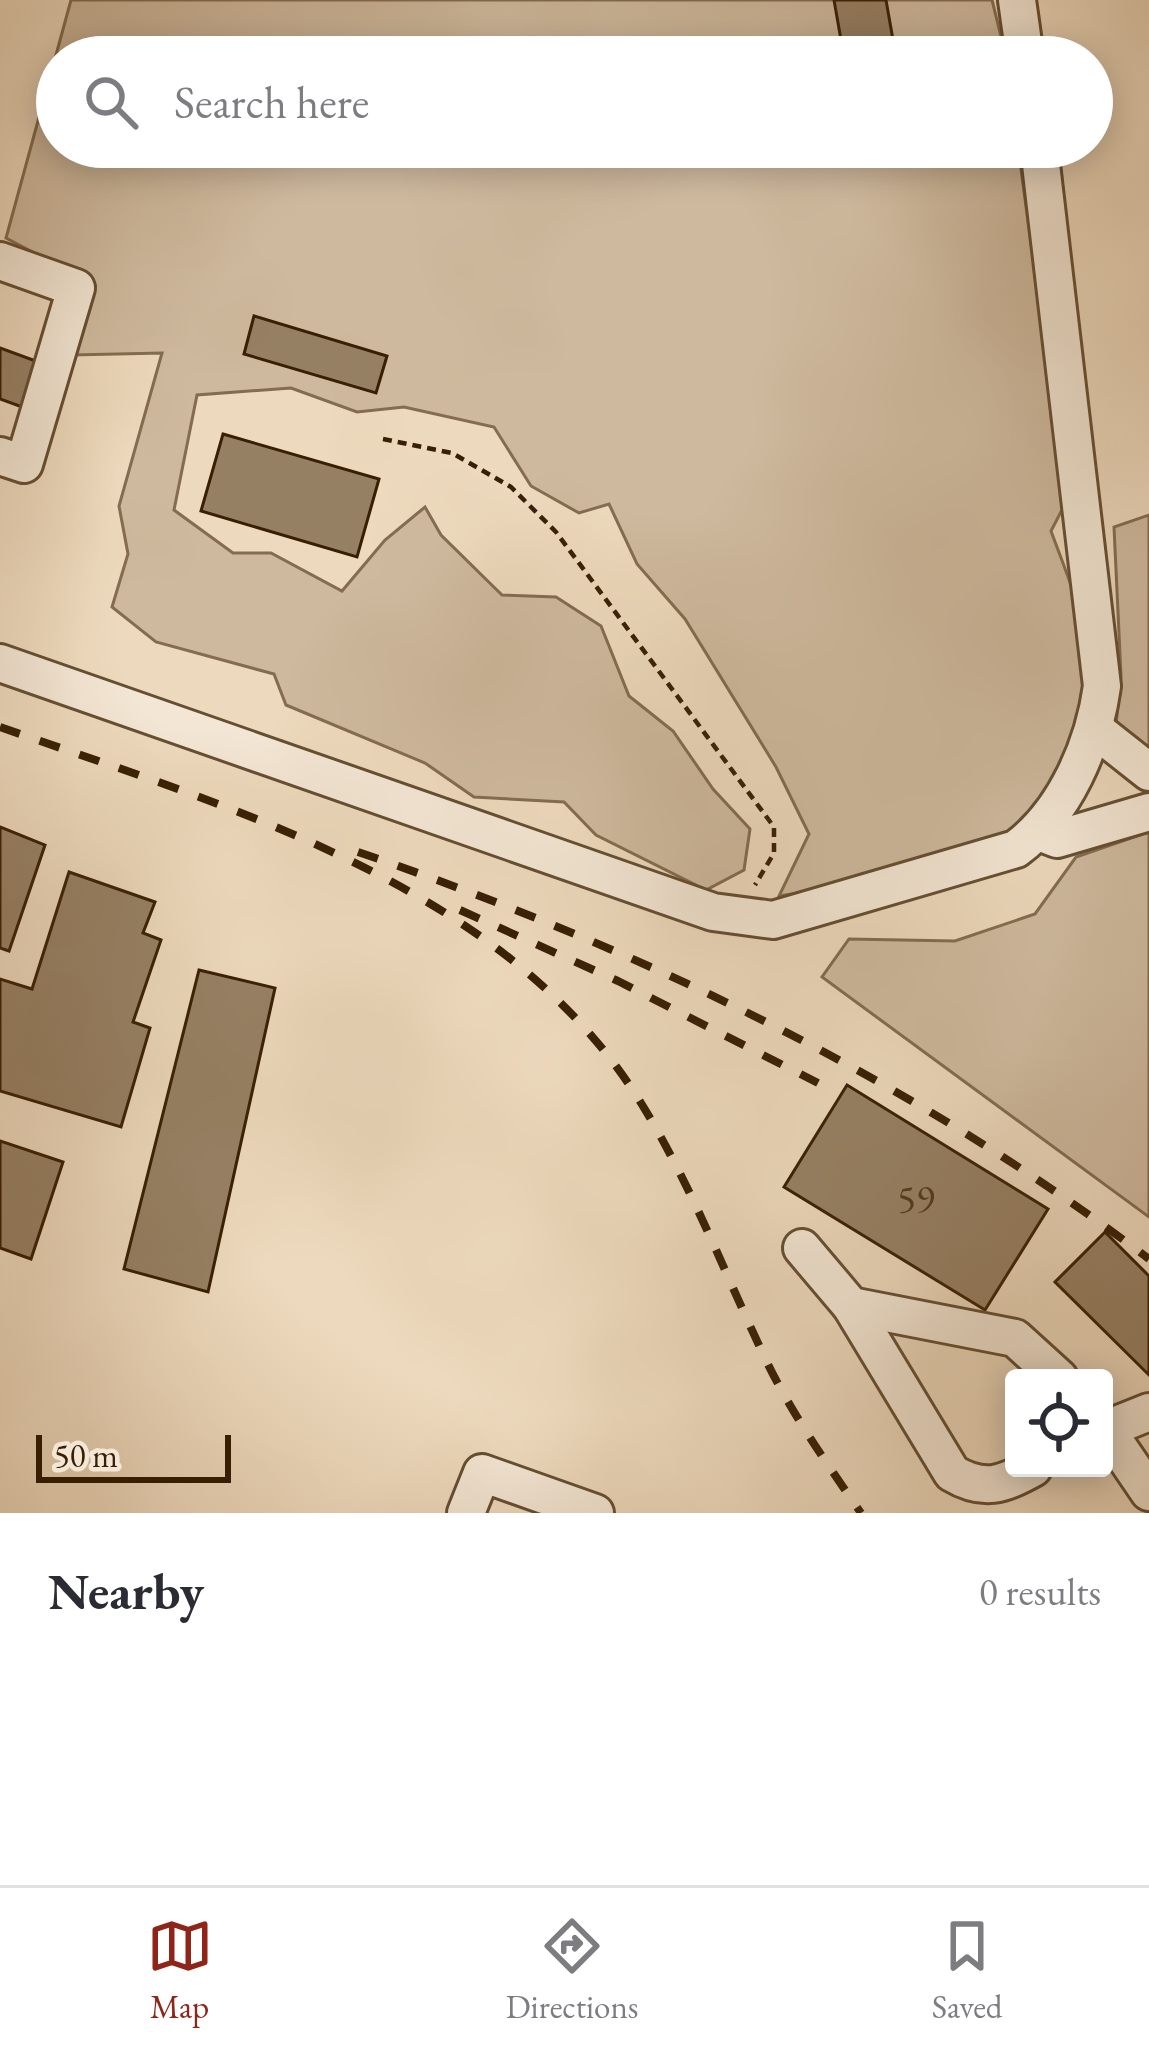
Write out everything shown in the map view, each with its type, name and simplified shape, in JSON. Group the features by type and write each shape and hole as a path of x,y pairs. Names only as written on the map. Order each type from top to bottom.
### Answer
{"lane":[{"path":"1017,0 1022,36"},
{"path":"0,663 662,898 734,914 773,920 1016,849 1039,832 1096,730 1102,686 1042,168"},
{"path":"0,261 76,288 23,464 0,456"},
{"path":"1096,730 1149,772"},
{"path":"1039,832 1057,838 1149,812"},
{"path":"802,1248 850,1306 952,1473 974,1486 999,1486 1016,1477"},
{"path":"850,1306 1016,1338 1049,1369"},
{"path":"1113,1425 1149,1412"},
{"path":"1113,1440 1149,1492"},
{"path":"466,1513 482,1473 595,1513"}],"path":[{"path":"383,439 452,452 511,488 556,532 755,796 774,827 775,853 734,914"}],"shaded area":[{"path":"71,0 992,0 1001,36 61,36"},
{"path":"36,128 36,168 1021,168 1066,502 1051,531 1082,619 1092,673 1086,710 1056,781 1030,818 997,840 867,879 779,896 809,834 776,767 685,619 637,564 609,504 579,513 531,486 494,427 404,407 357,412 291,388 197,395 174,510 233,553 271,553 342,591 385,540 425,507 441,535 502,595 556,597 601,626 629,696 673,731 713,789 750,829 744,870 706,890 596,835 564,802 474,797 425,763 286,705 274,674 156,642 112,607 128,554 119,506 162,353 72,355 95,285 6,238"},
{"path":"1149,515 1149,747 1116,725 1121,676 1114,527"},
{"path":"1149,832 1149,1217 822,977 849,939 955,941 1035,914 1076,857"}],"building":[{"path":"834,0 886,0 892,36 840,36"},
{"path":"254,316 387,356 376,393 244,354"},
{"path":"0,348 41,363 25,408 0,399"},
{"path":"223,434 379,479 357,557 201,511"},
{"path":"0,827 45,845 9,951 0,948"},
{"path":"69,872 155,902 143,933 161,940 133,1022 150,1028 121,1127 0,1091 0,979 32,989"},
{"path":"199,970 275,988 208,1292 124,1269"},
{"path":"847,1085 1048,1209 985,1310 784,1187"},
{"path":"0,1141 63,1162 31,1259 0,1248"},
{"path":"1105,1232 1149,1276 1149,1375 1055,1282"}],"railway":[{"path":"0,727 267,823 355,863 439,909 516,963 584,1027 641,1103 691,1197 775,1378 861,1513"},
{"path":"358,852 567,931 770,1024 965,1133 1149,1259"},
{"path":"460,910 618,981 818,1083"}]}
